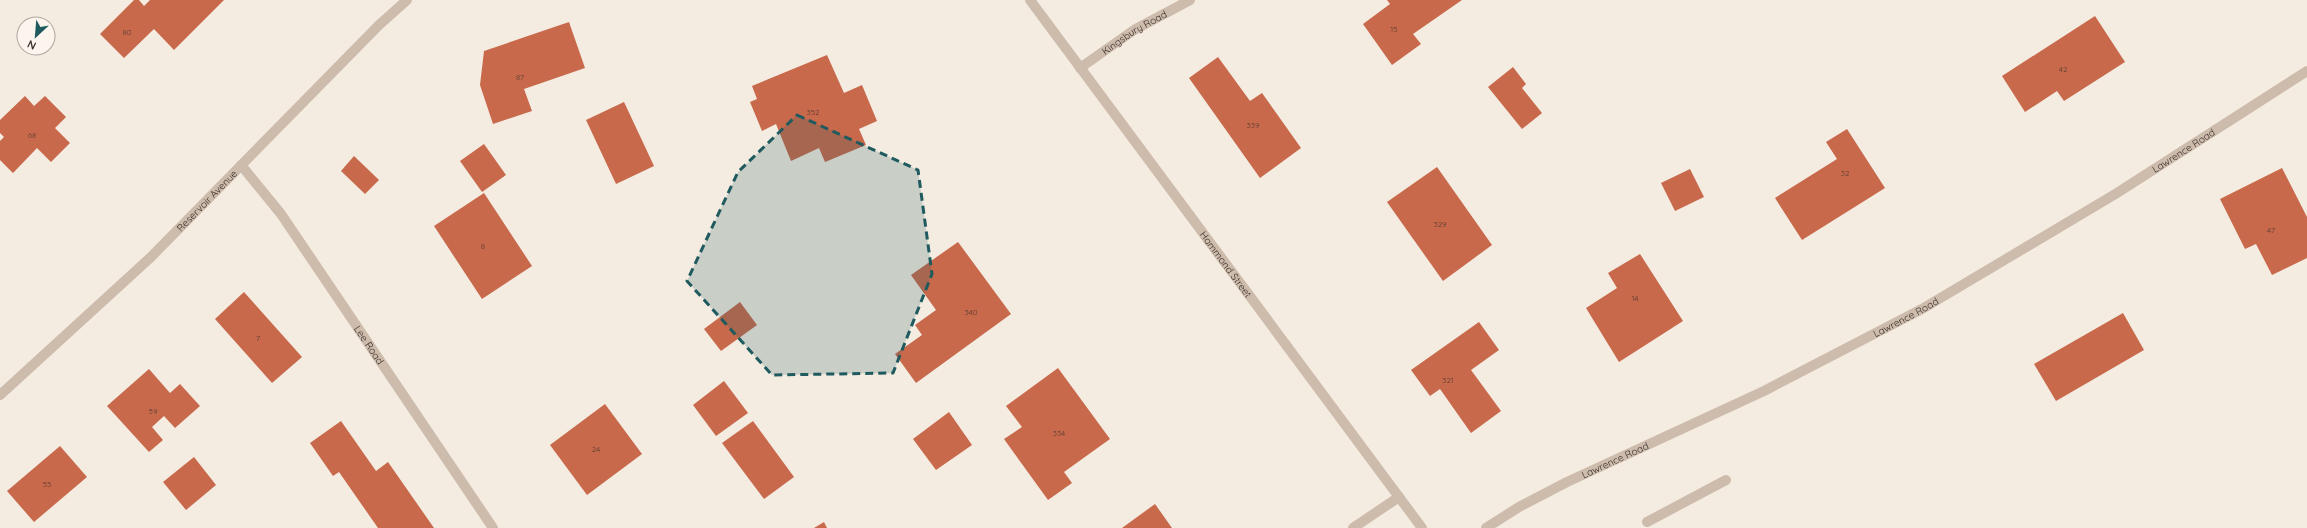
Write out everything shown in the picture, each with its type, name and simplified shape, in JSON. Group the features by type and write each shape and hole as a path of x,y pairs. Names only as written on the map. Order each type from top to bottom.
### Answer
{"street":[{"name":"Reservoir Avenue","path":"0,395 151,257 379,25 407,0"},
{"name":"Hammond Street","path":"1030,0 1422,528"},
{"name":"Kingsbury Road","path":"1080,68 1134,30 1190,0"},
{"name":"Lawrence Road","path":"1486,528 1519,507 1567,482 1764,391 1922,309 2117,193 2307,72"},
{"name":"Lee Road","path":"241,165 281,214 493,528"},
{"path":"1647,522 1726,480"},
{"path":"1353,528 1399,497"}],"highlighted area":[{"path":"797,115 918,170 932,274 893,373 772,375 687,281 738,172"}],"building":[{"path":"134,0 139,0 144,6 150,0 224,0 174,50 154,29 124,58 100,34"},
{"path":"1387,0 1462,0 1413,34 1421,44 1392,65 1363,24 1390,4"},
{"path":"2095,16 2125,62 2064,101 2057,91 2025,112 2002,76"},
{"path":"569,22 585,68 524,89 532,111 493,124 480,85 484,51"},
{"path":"827,55 844,93 862,85 877,121 859,129 866,145 825,162 819,148 791,161 776,124 762,131 750,102 757,99 752,86"},
{"path":"1218,57 1250,101 1262,93 1301,148 1260,178 1189,78"},
{"path":"1513,67 1526,84 1522,88 1542,113 1522,129 1488,87"},
{"path":"25,96 34,106 45,96 66,117 55,128 70,143 51,162 37,148 13,173 0,160 0,141 4,137 0,133 0,120"},
{"path":"624,102 654,166 616,184 586,120"},
{"path":"1847,129 1885,188 1802,240 1775,198 1837,159 1826,142"},
{"path":"484,144 506,175 482,192 460,161"},
{"path":"354,156 379,180 365,194 341,171"},
{"path":"1437,167 1492,245 1443,281 1387,202"},
{"path":"2282,168 2307,217 2307,258 2272,275 2256,244 2245,249 2220,199"},
{"path":"1690,169 1704,197 1675,211 1661,183"},
{"path":"484,193 532,266 482,299 434,226"},
{"path":"958,242 1011,314 916,383 895,354 922,335 915,325 936,310 911,275"},
{"path":"1640,254 1683,321 1619,362 1586,308 1617,288 1608,273"},
{"path":"244,292 302,357 272,383 215,319"},
{"path":"740,302 757,325 721,351 704,329"},
{"path":"2123,313 2144,350 2056,401 2034,364"},
{"path":"1479,322 1499,350 1471,370 1501,411 1471,433 1440,389 1430,396 1411,370"},
{"path":"1058,368 1110,439 1064,472 1072,483 1048,500 1004,439 1022,427 1006,406"},
{"path":"149,369 170,393 180,384 200,406 175,428 164,416 152,427 163,440 149,452 107,406"},
{"path":"724,381 748,413 716,436 693,405"},
{"path":"605,404 642,454 587,495 550,445"},
{"path":"949,412 972,445 936,470 913,439"},
{"path":"341,421 376,471 388,462 434,528 378,528 339,472 333,476 310,443"},
{"path":"753,421 794,477 764,499 722,443"},
{"path":"60,446 87,477 34,522 7,491"},
{"path":"194,457 216,485 186,510 163,482"},
{"path":"1155,504 1172,528 1122,528"},
{"path":"824,522 827,528 814,528"}]}
